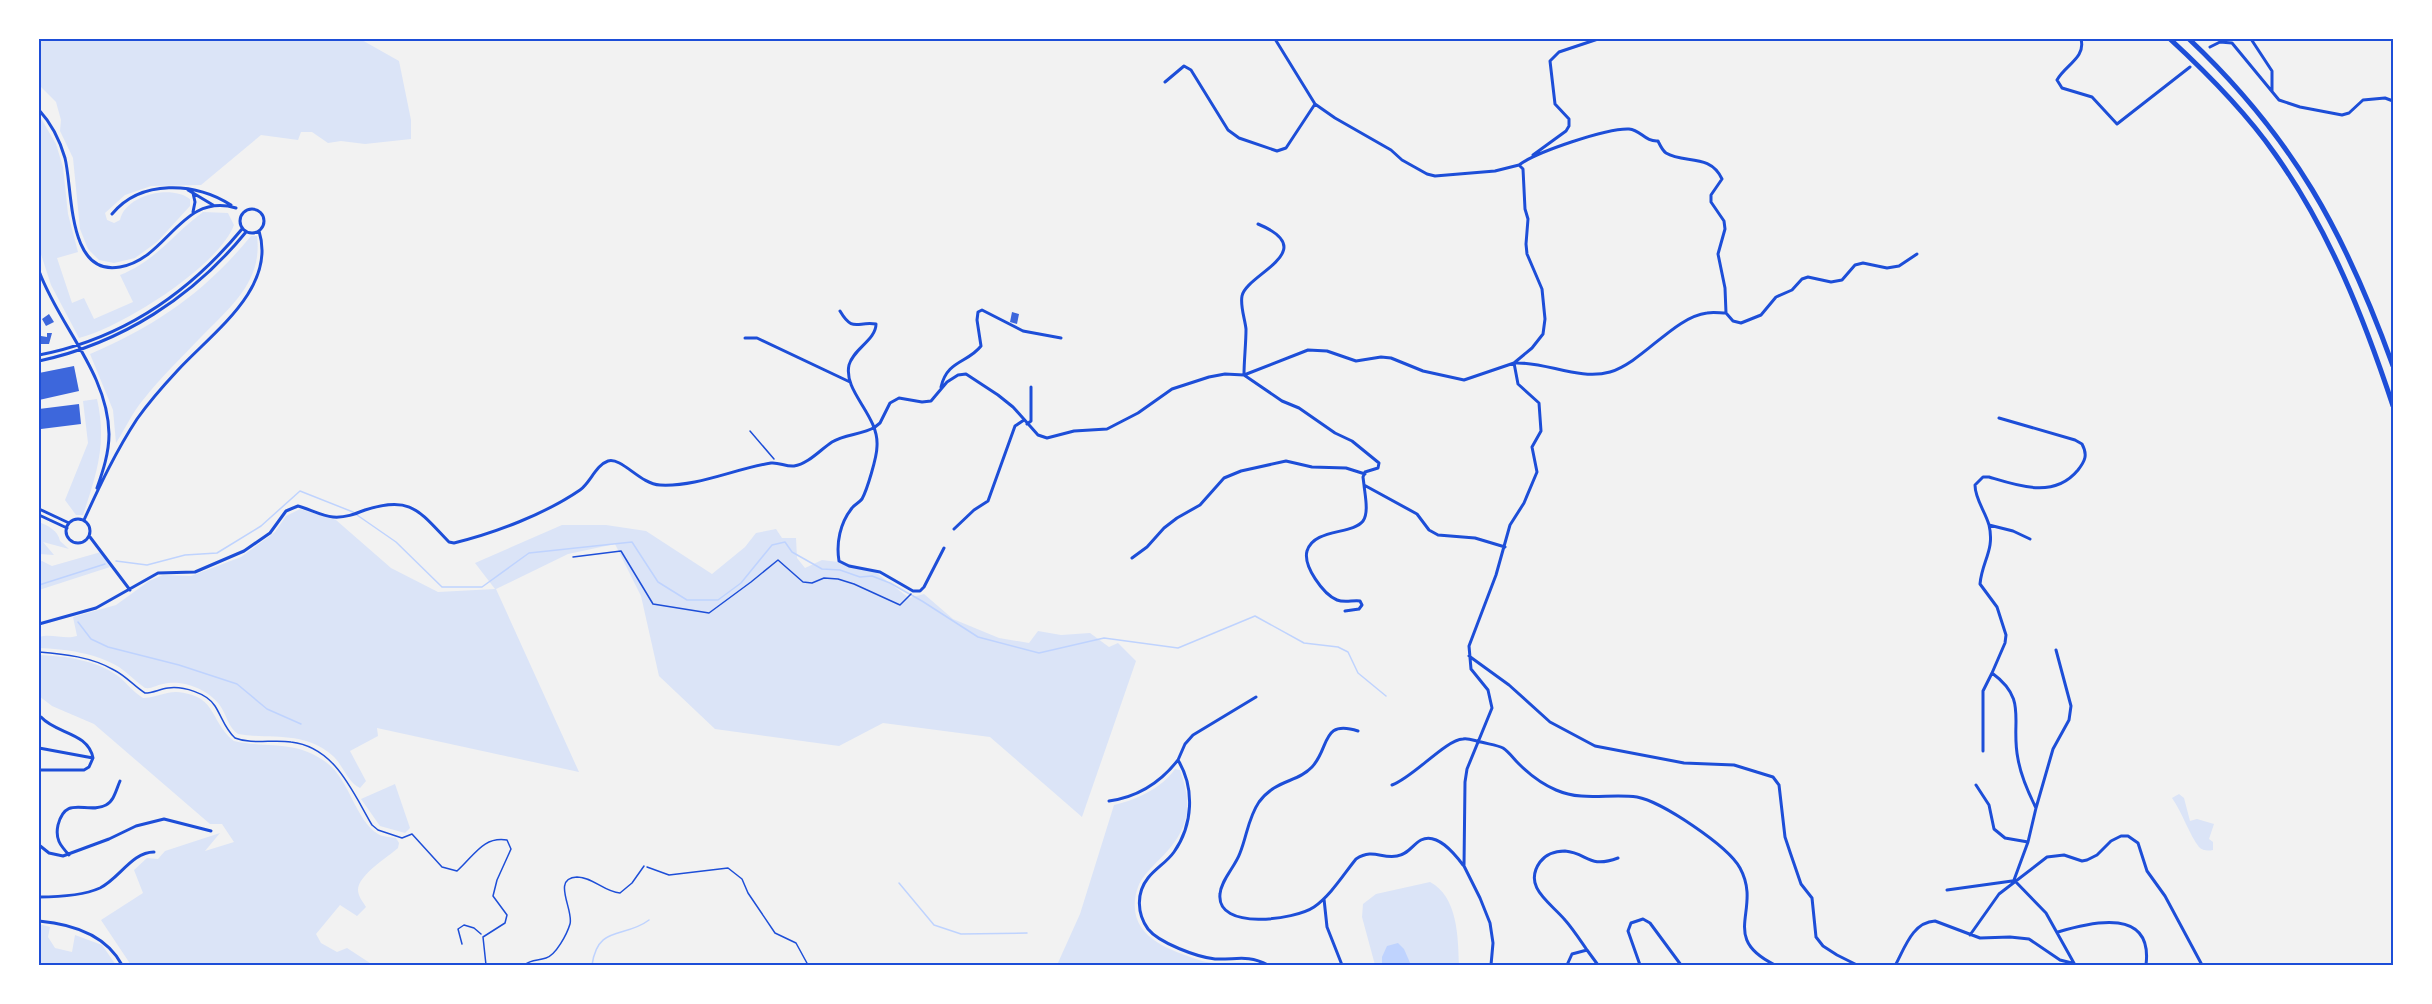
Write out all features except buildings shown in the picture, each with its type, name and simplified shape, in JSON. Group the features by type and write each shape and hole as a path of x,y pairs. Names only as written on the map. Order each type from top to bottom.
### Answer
{"highway":[{"path":"2170,39 2236,105 2274,153 2300,192 2334,255 2361,317 2393,406"},
{"path":"2189,39 2251,102 2286,147 2312,187 2346,249 2374,313 2393,366"}],"street":[{"path":"1275,39 1315,104 1391,150 1402,160 1426,174 1435,176 1495,171 1519,165 1566,131 1569,119 1555,104 1550,61 1559,52 1598,39"},
{"path":"2081,39 2083,48 2080,54 2062,71 2057,80 2062,88 2091,97 2117,124 2190,67"},
{"path":"2251,39 2272,70 2272,92"},
{"path":"2210,47 2220,42 2232,43 2279,100 2300,107 2342,115 2349,112 2363,99 2385,98 2393,101"},
{"path":"1165,82 1184,66 1191,70 1228,130 1239,138 1277,151 1286,148 1315,104"},
{"path":"39,110 61,146 78,240 93,261 112,268 132,264 163,242 193,213 213,205"},
{"path":"1527,159 1584,139 1629,129 1647,140 1658,141 1668,154 1699,160 1719,173 1721,183 1713,189 1711,202 1724,222 1725,229 1718,254 1725,288 1726,313 1733,321 1741,323 1761,315 1776,297 1792,290 1802,279 1808,277 1831,282 1842,280 1856,265 1863,263 1887,268 1899,266 1917,254"},
{"path":"1514,363 1532,348 1543,334 1545,319 1542,289 1527,254 1528,219 1525,209 1523,169 1519,165"},
{"path":"112,214 121,203 142,191 156,188 186,189 211,195 243,212"},
{"path":"186,189 213,205 236,208"},
{"path":"193,193 195,202 193,213"},
{"path":"84,520 117,450 138,417 177,370 229,319 253,285 261,266 262,241 259,231 264,220 261,212 254,208 243,212 239,219 242,229 252,233 259,231"},
{"path":"1244,375 1246,329 1242,296 1246,288 1279,259 1283,250 1282,239 1274,231 1258,224"},
{"path":"39,355 77,345 142,317 171,298 198,276 242,229"},
{"path":"39,361 80,350 143,321 174,302 208,274 246,232"},
{"path":"39,271 61,319 80,350 102,395 109,433 106,462 93,500"},
{"path":"941,389 943,378 949,370 981,346 976,320 978,312 982,310 1023,331 1061,338"},
{"path":"840,311 850,324 873,323 877,327 852,358 849,366 850,382 875,427 877,449 863,497 849,512 838,537 839,561 849,566 880,572 914,591 920,591 944,548"},
{"path":"39,624 96,608 158,573 195,572 244,551 270,533 286,511 298,506 333,517 347,516 382,505 404,504 422,515 449,542 454,543 496,532 569,496 591,480 601,465 607,462 622,464 648,484 661,485 686,483 775,463 793,466 802,463 832,442 875,427 880,423 890,403 899,398 922,402 931,400 958,375 966,375 998,396 1038,435 1047,438 1074,431 1107,429 1138,413 1172,389 1209,377 1225,374 1244,375 1308,350 1319,349 1356,361 1390,358 1423,371 1464,380 1514,363 1527,362 1595,374 1610,372 1629,362 1690,319 1706,313 1726,313"},
{"path":"745,338 757,338 850,382"},
{"path":"1464,866 1467,769 1491,714 1492,701 1488,690 1471,669 1469,646 1506,547 1510,525 1524,503 1536,472 1532,447 1541,431 1539,403 1518,384 1514,363"},
{"path":"1132,558 1147,547 1164,528 1200,505 1224,478 1241,471 1286,461 1312,467 1346,468 1365,474 1378,468 1377,458 1299,408 1282,401 1244,375"},
{"path":"1027,424 1030,421 1031,387"},
{"path":"1983,751 1983,691 2006,635 1997,607 1980,584 1991,543 1989,525 1975,492 1978,480 1989,477 2031,489 2053,487 2072,477 2086,455 2082,444 2074,440 1999,418"},
{"path":"954,530 974,510 988,501 1015,426 1024,420"},
{"path":"1345,611 1359,609 1362,605 1360,601 1338,601 1329,594 1311,571 1307,551 1322,537 1361,524 1365,519 1365,474"},
{"path":"1364,485 1417,513 1429,530 1438,535 1475,538 1506,547"},
{"path":"39,509 69,523"},
{"path":"39,515 67,528"},
{"path":"90,536 81,543 73,542 68,537 69,523 78,519 84,520 90,528 90,536 130,590"},
{"path":"1989,525 2013,531 2030,539"},
{"path":"2014,880 2028,842 2053,750 2069,720 2071,706 2056,650"},
{"path":"1469,656 1509,685 1550,722 1595,746 1684,763 1734,765 1773,777 1779,785 1785,837 1801,884 1812,898 1816,937 1823,946 1837,956 1857,965"},
{"path":"1992,673 2004,682 2015,700 2018,759 2025,788 2036,808"},
{"path":"1109,801 1130,796 1150,787 1178,760 1192,735 1256,698"},
{"path":"41,717 47,723 85,742 93,758"},
{"path":"1358,731 1343,727 1331,732 1313,767 1304,774 1275,786 1261,800 1250,819 1241,851 1222,885 1221,905 1228,913 1250,918 1291,917 1309,910 1324,899 1356,859 1362,855 1403,854 1427,838 1440,842 1448,848 1464,866 1490,922 1493,943 1491,965"},
{"path":"1392,785 1409,777 1456,740 1467,738 1504,749 1534,777 1558,791 1586,797 1631,796 1668,809 1715,842 1734,860 1744,878 1748,899 1744,926 1746,942 1755,954 1775,965"},
{"path":"39,748 93,758"},
{"path":"39,770 84,770 89,767 93,758"},
{"path":"1178,760 1189,792 1188,820 1183,836 1174,852 1148,877 1143,885 1139,905 1143,921 1156,937 1191,952 1216,959 1234,957 1253,959 1268,965"},
{"path":"69,855 57,839 58,826 63,814 72,807 104,806 113,799 120,781"},
{"path":"1976,785 1989,805 1994,829 2005,838 2028,842"},
{"path":"39,845 57,857 69,855 136,826 164,819 211,831"},
{"path":"1970,936 1999,894 2014,880 2047,857 2064,855 2082,861 2087,860 2121,836 2134,838 2138,843 2147,871 2165,896 2202,965"},
{"path":"39,897 81,893 99,888 140,855 154,852"},
{"path":"1598,965 1566,920 1538,892 1534,878 1544,858 1556,852 1569,852 1588,861 1599,862 1618,858"},
{"path":"1947,890 2014,880"},
{"path":"2014,880 2046,913 2074,964"},
{"path":"1324,899 1327,927 1342,965"},
{"path":"1640,965 1628,931 1631,923 1639,919 1650,923 1681,965"},
{"path":"39,921 69,927 99,938 114,951 122,965"},
{"path":"1891,965 1898,964 1916,929 1935,921 1980,938 2029,939 2060,960 2074,964"},
{"path":"2058,932 2083,924 2130,926 2142,934 2146,943 2146,965"},
{"path":"1567,965 1572,954 1587,950"}],"lane":[{"path":"39,652 65,654 106,666 126,677 145,693 172,687 193,692 206,697 213,703 224,725 236,738 293,742 318,753 331,760 338,768 372,825 378,830 402,838 412,834 442,867 457,871 484,843 500,839 507,840 511,849 497,880 493,896 507,915 505,923 483,937 486,965"},
{"path":"524,965 532,959 546,958 554,952 566,932 571,913 564,896 566,881 575,877 590,880 609,892 620,893 632,883 644,866"}],"path":[{"path":"750,431 770,452 775,463"},
{"path":"573,557 621,551 654,604 709,613 778,560 803,582 812,583 824,578 838,579 900,605 914,591"},
{"path":"644,866 669,875 728,868 742,879 748,893 775,933 796,943 808,965"},
{"path":"462,945 458,929 464,925 474,928 483,937"}],"shaded area":[{"path":"39,39 360,39 399,61 411,120 411,139 365,144 341,141 328,143 312,132 301,132 298,140 261,135 201,185 151,186 125,195 105,213 107,220 114,223 120,220 130,204 139,198 161,192 182,195 190,199 190,206 157,242 135,258 114,263 99,260 88,249 80,229 73,158 60,131 61,120 56,102 39,85"},
{"path":"39,115 56,144 63,167 68,214 78,252 57,258 72,303 84,298 94,319 133,302 120,275 154,255 203,212 228,213 234,225 225,241 209,259 167,293 119,322 79,338 51,285 39,248"},
{"path":"251,236 257,236 255,267 242,293 150,392 135,410 116,443 113,410 90,354 137,331 178,306 215,274"},
{"path":"97,399 101,430 99,458 83,515 76,515 65,500 88,443 83,401"},
{"path":"300,509 336,520 391,568 438,592 495,589 475,563 562,525 606,525 646,531 712,574 745,547 756,533 776,529 782,538 796,538 797,558 805,568 822,560 846,563 874,571 909,598 924,594 953,619 999,638 1029,643 1038,631 1061,635 1090,633 1109,647 1118,643 1136,661 1082,817 990,737 883,723 839,746 715,729 659,676 641,596 615,544 568,554 496,589 579,772 377,728 378,736 350,751 366,781 360,788 352,782 333,756 310,742 238,734 216,701 195,687 171,683 145,688 119,667 100,658 70,651 39,648 39,637 77,636 73,617 116,605 149,581 163,575 191,576 241,557 275,532 286,516"},
{"path":"39,522 55,531 60,541 69,549 43,542 54,555 39,554"},
{"path":"101,552 110,567 39,590 39,562 42,561 52,566"},
{"path":"39,655 70,658 100,666 118,676 143,698 172,692 190,694 206,704 234,741 282,746 304,751 315,755 335,770 370,828 380,835 396,838 399,843 398,848 368,872 359,884 359,894 366,907 357,916 340,905 316,934 321,943 337,952 347,948 373,965 131,965 101,920 143,893 134,870 147,858 158,859 165,851 220,833 205,851 234,842 222,824 210,824 94,724 52,706 39,696"},
{"path":"1175,769 1180,770 1186,790 1186,817 1181,832 1167,852 1139,884 1135,913 1139,924 1146,933 1165,947 1199,960 1213,963 1258,965 1057,965 1080,914 1114,805 1148,792 1163,782"},
{"path":"395,784 410,828 405,833 380,826 361,799"},
{"path":"2179,794 2184,798 2190,821 2197,819 2214,824 2209,839 2213,842 2213,850 2207,851 2199,847 2172,798"},
{"path":"1430,882 1446,897 1451,907 1457,930 1459,965 1375,965 1362,917 1363,904 1376,894"},
{"path":"39,924 50,927 48,937 55,948 72,952 75,935 102,945 116,965 39,965"}],"water":[{"path":"1398,943 1404,949 1411,965 1382,965 1382,957 1387,946"}],"waterway":[{"path":"116,561 147,565 185,555 217,553 261,526 300,491 353,512"},
{"path":"357,515 396,542 442,587 482,587 529,553 632,542 658,582 687,600 718,600 741,583 772,545 785,542 792,552 822,569 840,570 860,577 872,576 922,601 978,637 1039,653 1104,638 1178,648 1255,616 1304,643 1338,647 1348,652 1358,673 1386,696"},
{"path":"39,585 105,564"},
{"path":"78,622 91,639 108,647 179,665 237,684 267,709 301,724"},
{"path":"899,883 934,925 961,934 1027,933"},
{"path":"592,965 595,952 606,938 640,926 649,920"}]}
